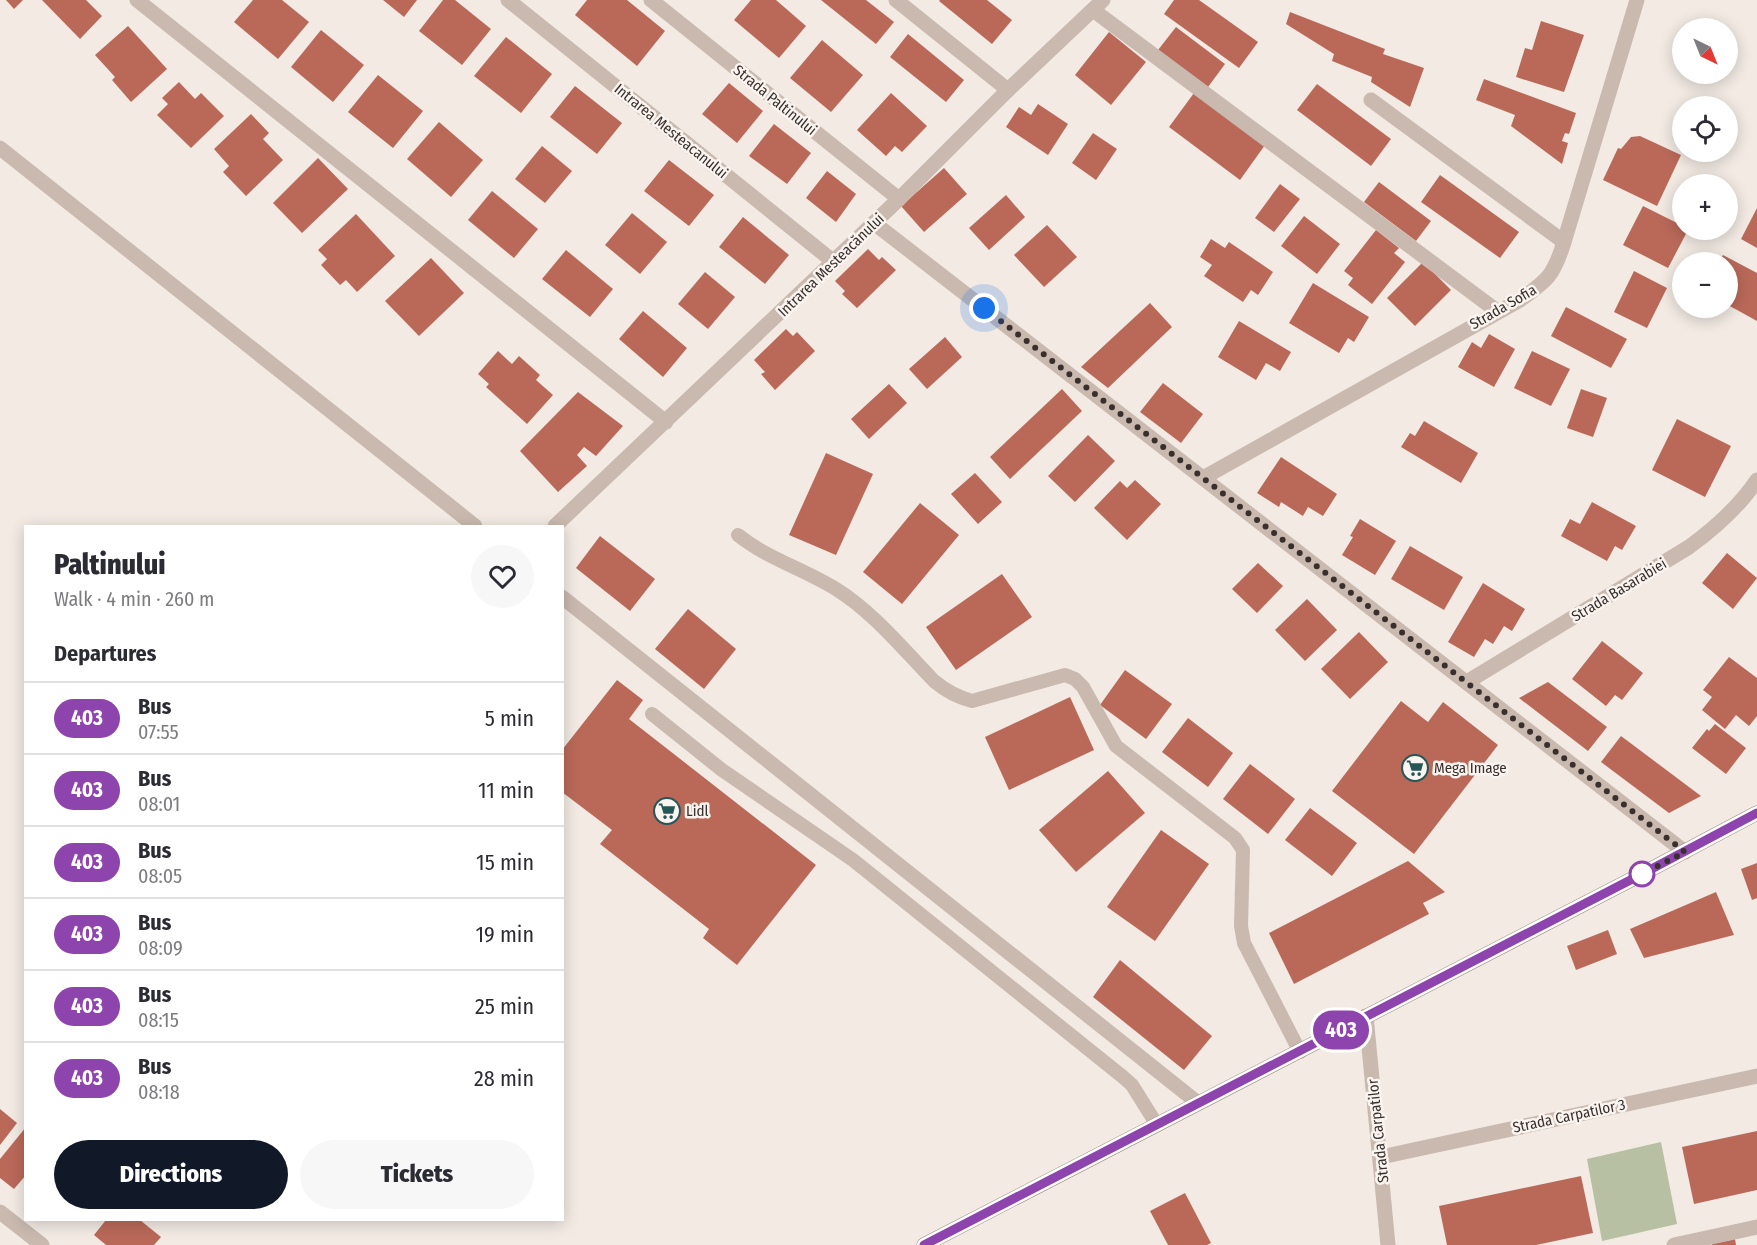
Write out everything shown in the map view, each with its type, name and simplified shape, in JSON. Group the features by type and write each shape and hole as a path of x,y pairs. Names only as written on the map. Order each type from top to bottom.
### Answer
{"main road":[{"path":"924,1245 1757,813"}],"street":[{"path":"137,0 666,422"},
{"name":"Intrarea Mesteacanului","path":"508,0 834,262"},
{"name":"Strada Paltinului","path":"651,0 899,199"},
{"path":"896,0 1008,90"},
{"name":"Strada Sofia","path":"1203,478 1520,300 1551,276 1564,242 1637,0"},
{"path":"1098,5 1497,311"},
{"name":"Intrarea Mesteacănului","path":"556,525 834,262 1008,90 1098,5"},
{"path":"1371,100 1564,242"},
{"path":"0,148 473,525"},
{"path":"874,223 1685,852"},
{"name":"Strada Basarabiei","path":"1467,682 1689,547 1713,529 1747,494 1757,480"},
{"path":"564,599 1198,1103"},
{"name":"Strada Carpatilor","path":"1366,1016 1388,1245"},
{"name":"Strada Carpatilor 3","path":"1381,1157 1757,1076"},
{"path":"0,1212 42,1245"},
{"path":"1674,1245 1757,1227"}],"lane":[{"path":"738,535 756,549 835,588 861,607 934,681 958,697 972,701 1065,675 1075,679 1083,687 1116,746 1235,838 1243,850 1241,926 1244,943 1300,1052"},
{"path":"652,714 722,770 853,860 1124,1077 1132,1085 1157,1125"}],"green space":[{"path":"1661,1142 1677,1224 1602,1241 1587,1159"}],"building":[{"path":"6,0 23,0 14,9"},
{"path":"42,0 86,0 102,16 80,39"},
{"path":"253,0 282,0 309,22 278,59 234,22"},
{"path":"383,0 417,0 404,17"},
{"path":"443,0 455,0 491,29 462,65 419,31"},
{"path":"587,0 627,0 665,31 637,66 575,15"},
{"path":"751,0 776,0 806,26 779,58 734,20"},
{"path":"821,0 866,0 894,22 876,44"},
{"path":"940,0 987,0 1012,20 992,44"},
{"path":"1174,0 1199,0 1258,42 1239,68 1164,14"},
{"path":"1290,12 1385,49 1383,54 1424,68 1410,107 1371,82 1372,77 1332,61 1334,54 1286,24"},
{"path":"1541,21 1584,35 1564,92 1516,77 1525,48 1532,50"},
{"path":"128,26 167,69 131,102 112,80 115,77 95,55"},
{"path":"1176,27 1225,64 1208,87 1158,50"},
{"path":"321,30 364,65 333,102 291,67"},
{"path":"1109,32 1146,62 1111,105 1075,75"},
{"path":"908,34 964,80 946,102 890,57"},
{"path":"506,37 552,74 521,113 474,76"},
{"path":"822,40 863,75 831,112 790,78"},
{"path":"378,75 423,111 393,148 348,112"},
{"path":"1484,79 1576,113 1569,134 1565,133 1562,141 1568,143 1562,164 1511,126 1515,115 1476,100"},
{"path":"179,82 195,99 201,93 224,116 191,148 157,115 168,104 162,98"},
{"path":"729,83 763,111 737,143 702,114"},
{"path":"1317,84 1391,139 1371,166 1297,110"},
{"path":"575,86 622,123 597,154 550,117"},
{"path":"891,93 927,126 902,152 895,146 886,156 857,130"},
{"path":"1194,93 1265,145 1240,180 1169,127"},
{"path":"1038,104 1068,124 1048,155 1006,127 1019,107 1031,115"},
{"path":"251,114 269,133 263,139 283,160 246,196 223,172 229,166 214,149"},
{"path":"439,122 483,160 451,197 407,159"},
{"path":"774,124 811,153 787,184 749,156"},
{"path":"1093,133 1117,149 1096,180 1072,163"},
{"path":"1640,136 1672,151 1672,162 1678,162 1657,206 1603,180 1618,148 1621,149 1631,137"},
{"path":"542,146 572,171 545,203 515,179"},
{"path":"318,158 348,189 302,233 273,203"},
{"path":"669,160 714,195 689,226 644,191"},
{"path":"944,168 967,194 924,232 901,206"},
{"path":"827,171 856,194 836,222 806,198"},
{"path":"1440,175 1519,232 1500,258 1421,202"},
{"path":"1379,182 1431,221 1416,241 1364,202"},
{"path":"1280,184 1300,199 1274,232 1255,218"},
{"path":"492,191 538,229 514,258 468,220"},
{"path":"1006,195 1025,217 989,250 969,228"},
{"path":"1643,206 1672,220 1672,240 1683,240 1676,252 1672,252 1672,260 1668,268 1623,245"},
{"path":"1757,208 1757,248 1741,239"},
{"path":"632,213 667,242 640,274 605,245"},
{"path":"356,214 395,256 357,292 346,280 340,285 321,265 327,259 318,250"},
{"path":"1304,216 1340,244 1317,274 1281,246"},
{"path":"743,217 789,255 765,284 719,247"},
{"path":"1047,225 1077,257 1044,287 1014,255"},
{"path":"1376,230 1399,248 1394,253 1405,262 1372,304 1348,285 1353,278 1344,271"},
{"path":"1211,239 1225,248 1229,242 1273,272 1258,295 1251,290 1243,302 1204,276 1212,265 1200,257"},
{"path":"868,249 879,260 882,257 896,270 857,308 842,294 845,291 835,281"},
{"path":"566,250 613,289 590,317 542,279"},
{"path":"431,258 464,293 419,336 385,301"},
{"path":"1423,262 1451,290 1415,326 1387,298"},
{"path":"1738,263 1757,273 1757,321 1738,311"},
{"path":"1634,271 1667,288 1647,328 1614,312"},
{"path":"705,272 735,297 708,329 678,304"},
{"path":"1313,283 1369,317 1354,342 1348,338 1339,353 1289,323"},
{"path":"1150,303 1172,327 1108,388 1081,367"},
{"path":"1566,307 1627,339 1611,368 1551,336"},
{"path":"643,311 687,348 663,377 619,339"},
{"path":"1239,321 1291,352 1280,371 1266,363 1256,380 1218,357"},
{"path":"786,329 793,336 797,332 815,351 775,390 761,374 765,372 754,360"},
{"path":"1489,334 1515,349 1494,387 1458,367 1472,342 1481,348"},
{"path":"945,337 962,357 927,389 909,369"},
{"path":"498,351 512,364 519,356 540,375 536,380 553,395 527,424 486,387 489,384 478,374"},
{"path":"1532,351 1570,369 1551,406 1514,388"},
{"path":"1163,383 1203,414 1181,443 1140,412"},
{"path":"889,384 907,403 869,439 851,419"},
{"path":"1062,389 1082,411 1010,479 990,457"},
{"path":"1581,389 1607,398 1593,437 1567,428"},
{"path":"578,392 623,426 596,456 584,447 577,455 587,466 558,492 520,451"},
{"path":"1677,419 1731,446 1705,497 1652,470"},
{"path":"1424,421 1478,453 1461,483 1401,447 1410,433 1415,436"},
{"path":"1088,435 1115,461 1075,502 1048,476"},
{"path":"826,453 873,474 836,555 789,535"},
{"path":"1281,457 1337,494 1323,516 1308,507 1303,516 1281,502 1279,507 1257,493"},
{"path":"975,473 1002,502 978,524 951,494"},
{"path":"1135,480 1161,504 1127,540 1094,508 1120,481 1127,488"},
{"path":"1592,502 1636,526 1622,550 1615,546 1607,561 1561,536 1570,519 1580,524"},
{"path":"920,503 959,535 902,604 863,572"},
{"path":"1360,519 1396,541 1375,575 1342,555"},
{"path":"600,536 655,579 630,611 576,568"},
{"path":"1410,546 1463,577 1444,610 1391,579"},
{"path":"1727,553 1757,578 1733,609 1702,583"},
{"path":"1258,563 1283,586 1257,613 1232,589"},
{"path":"1002,574 1032,617 956,670 926,627"},
{"path":"1483,583 1525,609 1512,631 1504,626 1493,644 1485,639 1474,657 1448,642"},
{"path":"1307,599 1337,630 1305,661 1275,630"},
{"path":"688,609 736,649 704,689 655,649"},
{"path":"1359,632 1388,662 1350,699 1321,669"},
{"path":"1602,641 1643,673 1622,700 1615,695 1606,706 1572,679"},
{"path":"1729,657 1757,678 1757,716 1749,726 1736,715 1725,729 1702,710 1712,697 1703,690"},
{"path":"1125,670 1172,704 1146,739 1100,705"},
{"name":"Lidl","path":"617,680 643,700 629,719 816,865 737,965 703,938 709,929 600,844 612,830 564,794 564,747"},
{"path":"1548,682 1607,727 1588,751 1519,698"},
{"path":"1070,697 1094,750 1009,790 985,737"},
{"name":"Mega Image","path":"1401,701 1428,722 1443,702 1498,745 1414,854 1332,791"},
{"path":"1188,718 1233,753 1208,787 1162,752"},
{"path":"1715,724 1746,748 1726,774 1692,748 1707,729 1709,731"},
{"path":"1621,736 1701,796 1669,813 1601,762"},
{"path":"1250,764 1295,799 1268,834 1223,799"},
{"path":"1108,771 1145,813 1076,872 1039,830"},
{"path":"1310,808 1357,843 1332,876 1285,840"},
{"path":"1161,830 1209,864 1155,941 1107,907"},
{"path":"1408,861 1445,892 1423,903 1429,914 1294,984 1269,933"},
{"path":"1757,863 1757,898 1752,900 1741,869"},
{"path":"1716,892 1734,935 1644,958 1630,929"},
{"path":"1608,930 1617,954 1576,970 1567,946"},
{"path":"1120,960 1212,1036 1184,1070 1093,997"},
{"path":"0,1109 17,1123 0,1145"},
{"path":"24,1129 24,1177 14,1189 0,1178 0,1159"},
{"path":"1757,1131 1757,1190 1694,1204 1682,1147"},
{"path":"1581,1176 1593,1233 1536,1245 1447,1245 1439,1206"},
{"path":"1185,1193 1211,1243 1207,1245 1168,1245 1150,1211"},
{"path":"105,1221 141,1221 161,1237 154,1245 106,1245 94,1235"},
{"path":"1735,1239 1736,1245 1712,1245 1712,1244"}],"bus line":[{"name":"403","path":"924,1245 1757,813"}],"place":[{"name":"Mega Image","path":"1415,768"},
{"name":"Lidl","path":"667,811"}],"route":[{"path":"984,308 1685,852 1642,874"}]}
